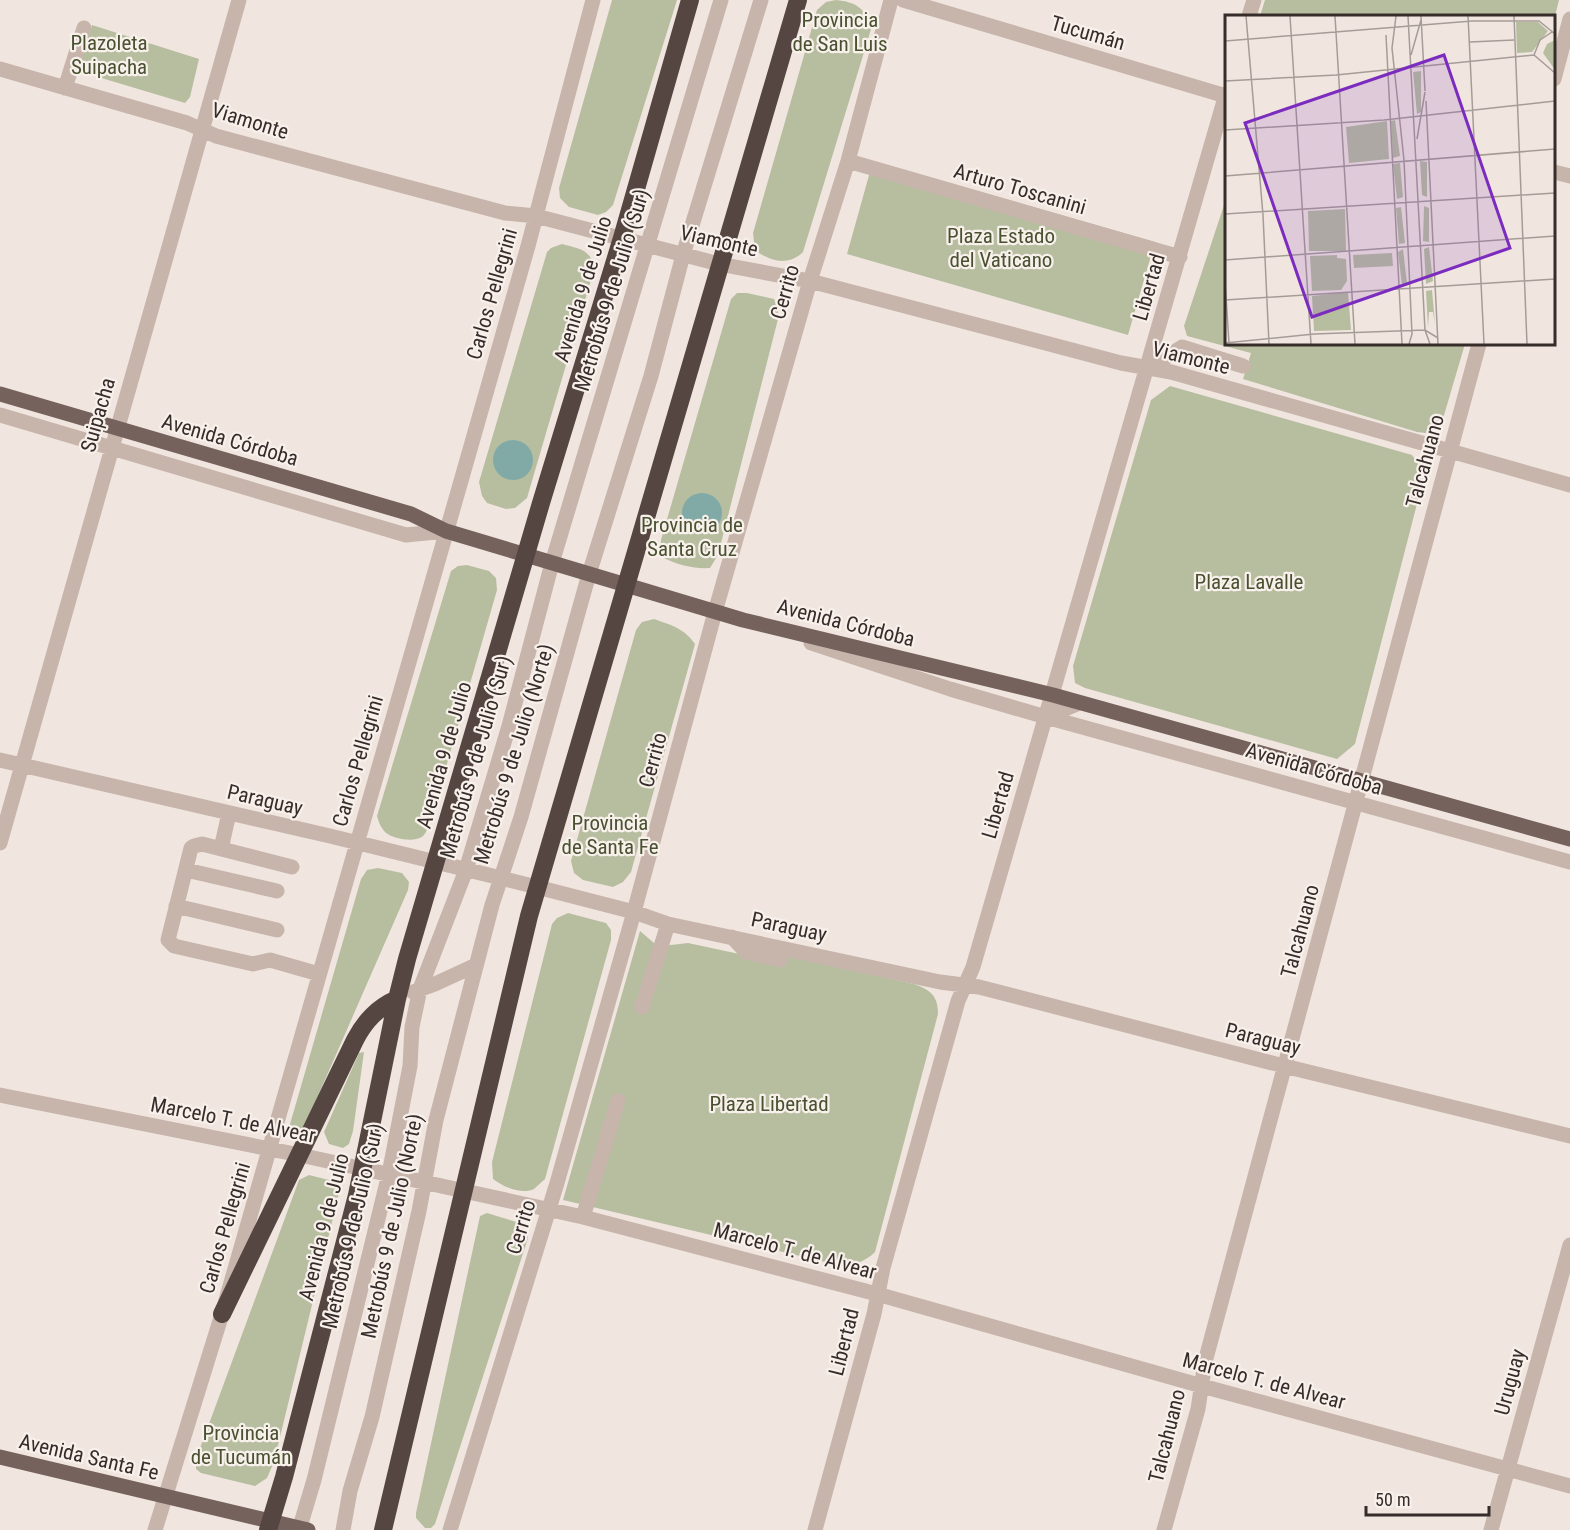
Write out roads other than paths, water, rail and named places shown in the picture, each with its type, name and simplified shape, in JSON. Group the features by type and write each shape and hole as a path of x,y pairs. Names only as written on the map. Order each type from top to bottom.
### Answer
{"highway":[{"name":"Avenida 9 de Julio","path":"270,1526 362,1169 397,999 435,863 622,238 690,0"},
{"path":"382,1530 537,887 798,0"},
{"path":"222,1314 360,1030 378,1010 397,999"}],"main road":[{"name":"Avenida Córdoba","path":"0,394 411,514 446,531 743,620 1053,695 1570,839"},
{"name":"Avenida Santa Fe","path":"0,1457 164,1496 270,1526 302,1529"}],"street":[{"name":"Suipacha","path":"0,843 239,0"},
{"name":"Carlos Pellegrini","path":"155,1530 222,1314 357,844 536,216 593,0"},
{"name":"Metrobús 9 de Julio (Sur)","path":"302,1529 389,1174 410,1066 412,1027 420,989 466,870 509,726 552,562 721,0"},
{"name":"Metrobús 9 de Julio (Norte)","path":"343,1530 351,1491 372,1417 436,1120 476,965 500,878 521,817 589,574 651,376 683,255 761,0"},
{"name":"Cerrito","path":"450,1530 549,1210 634,912 715,612 810,281 848,161 891,0"},
{"name":"Tucumán","path":"903,0 1225,95"},
{"path":"1249,15 1254,0"},
{"path":"1555,75 1570,19"},
{"path":"65,88 84,28"},
{"name":"Viamonte","path":"0,69 188,123 216,136 506,213 536,216 719,264 810,281 1148,369 1171,372 1570,485"},
{"name":"Libertad","path":"815,1530 874,1314 877,1294 958,1002 976,956 1225,99"},
{"name":"Arturo Toscanini","path":"848,161 1180,257"},
{"path":"1555,172 1570,176"},
{"name":"Talcahuano","path":"1164,1530 1198,1409 1205,1362 1479,345"},
{"path":"1148,369 1182,347 1243,366"},
{"name":"Avenida Córdoba","path":"0,415 406,535 446,531"},
{"name":"Avenida Córdoba","path":"743,620 950,689 1570,862"},
{"path":"1046,717 1079,703"},
{"name":"Paraguay","path":"0,760 537,887 634,912 668,924 940,982 980,987 1284,1066 1570,1136"},
{"path":"221,849 229,813"},
{"path":"292,867 202,844 194,846 191,848 168,940 174,946 253,964 270,960 319,974"},
{"path":"186,870 277,891"},
{"path":"176,906 277,930"},
{"path":"642,1006 668,924"},
{"path":"732,937 746,952 780,960"},
{"path":"397,999 476,965"},
{"name":"Marcelo T. de Alvear","path":"0,1095 300,1155 583,1217 877,1294 1202,1386 1570,1486"},
{"path":"583,1217 618,1101"},
{"name":"Uruguay","path":"1491,1530 1570,1245"}],"water":[{"path":"513,440 521,441 527,446 532,452 532,468 527,474 521,479 513,480 505,479 499,474 494,468 493,460 494,452 499,446 505,441"},
{"path":"702,493 710,494 716,499 721,505 721,521 716,527 710,532 702,533 694,532 688,527 683,521 682,513 683,505 688,499 694,494"}],"park label":[{"name":"Provincia de San Luis","path":"840,32"},
{"name":"Plazoleta Suipacha","path":"109,55"},
{"name":"Plaza Estado del Vaticano","path":"1001,248"},
{"name":"Provincia de Santa Cruz","path":"692,537"},
{"name":"Plaza Lavalle","path":"1249,582"},
{"name":"Provincia de Santa Fe","path":"610,835"},
{"name":"Plaza Libertad","path":"769,1104"},
{"name":"Provincia de Tucumán","path":"241,1445"}]}
